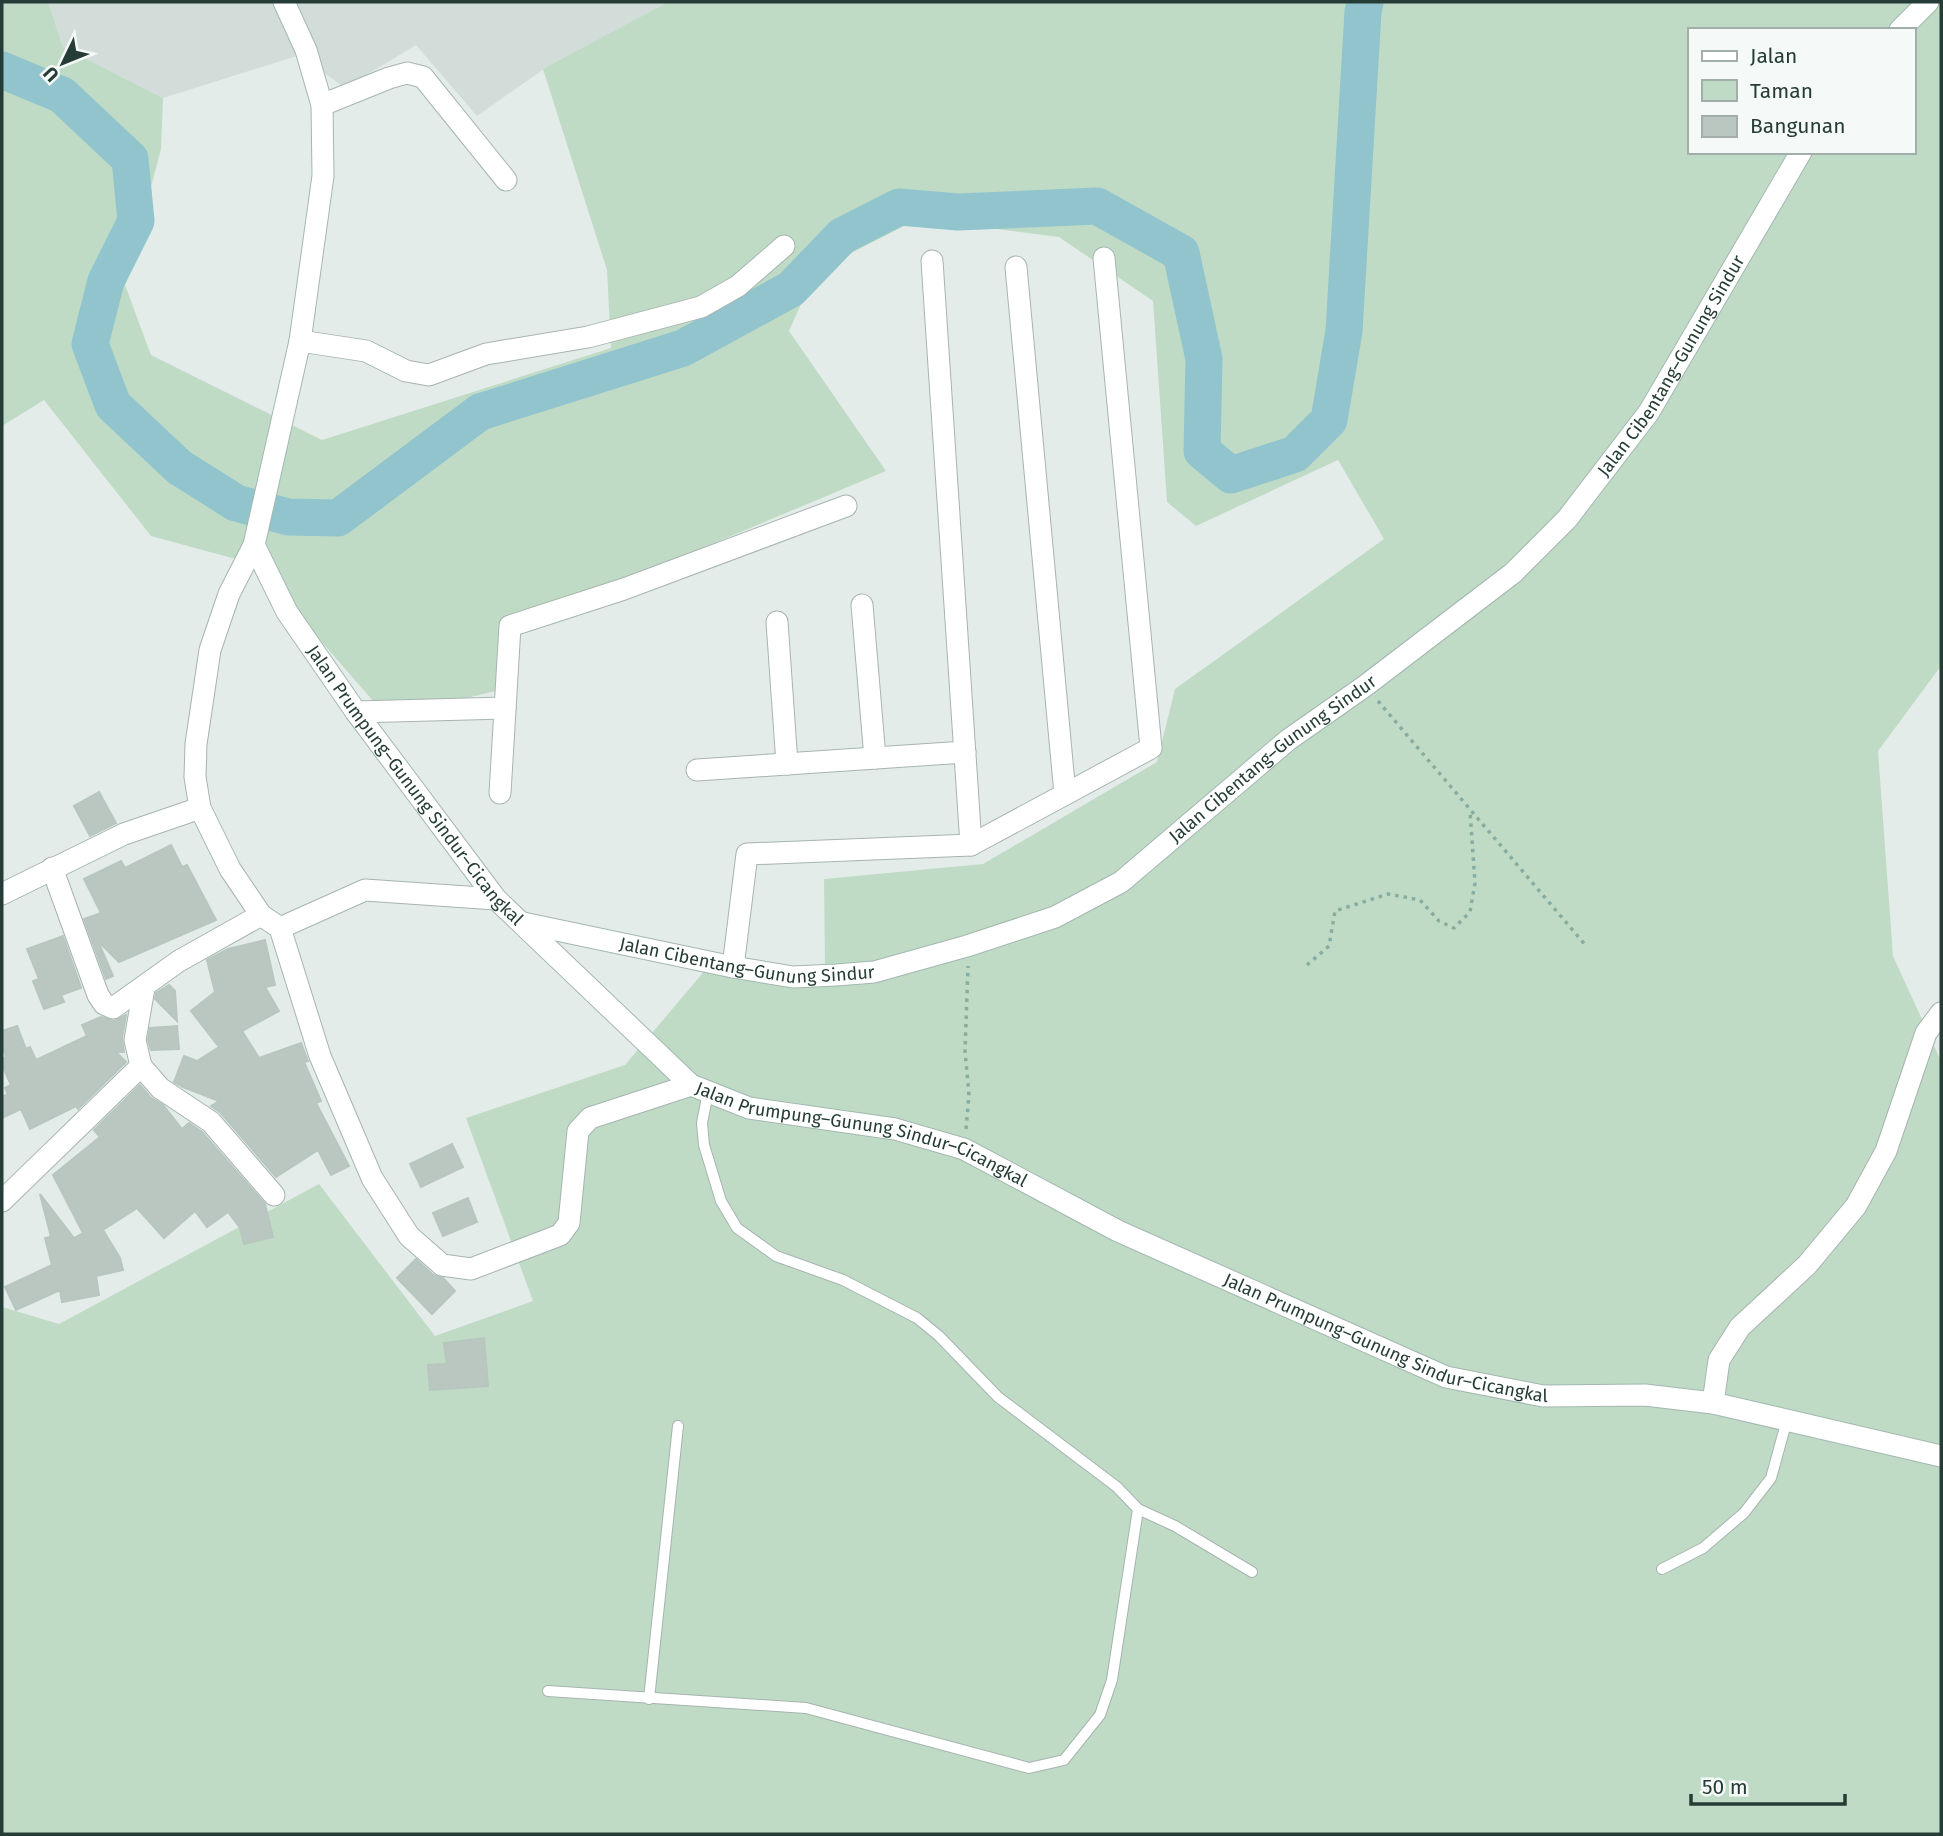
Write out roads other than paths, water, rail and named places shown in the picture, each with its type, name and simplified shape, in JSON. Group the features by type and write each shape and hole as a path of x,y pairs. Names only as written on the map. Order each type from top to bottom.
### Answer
{"street":[{"path":"284,2 306,50 322,105 323,176 300,341 254,545 229,594 210,650 196,744 195,777 200,808 230,869 261,915 280,928 320,1056 372,1178 409,1236 442,1265 471,1269 560,1235 569,1223 578,1131 590,1118 700,1089"},
{"path":"1902,28 1928,2"},
{"path":"322,105 407,73 423,77 506,180"},
{"name":"Jalan Cibentang–Gunung Sindur","path":"523,923 733,967 793,976 836,975 874,972 967,946 1055,917 1121,882 1288,740 1365,686 1513,573 1567,519 1648,412 1800,154"},
{"path":"300,341 366,351 406,372 429,375 486,354 588,337 701,307 738,286 784,246"},
{"path":"733,967 747,854 971,845 1151,748 1104,258"},
{"path":"932,261 971,845"},
{"path":"1016,267 1065,794"},
{"path":"500,793 509,626 625,589 846,506"},
{"name":"Jalan Prumpung–Gunung Sindur–Cicangkal","path":"254,545 287,612 356,712 496,899 700,1089 749,1108 895,1129 964,1149 1118,1231 1446,1377 1543,1396 1645,1395 1713,1403 1941,1456"},
{"path":"862,605 875,758"},
{"path":"777,622 787,764"},
{"path":"356,712 505,708"},
{"path":"697,770 965,752"},
{"path":"2,894 124,834 200,808"},
{"path":"52,868 103,1004 113,1008 179,961 261,915"},
{"path":"280,928 365,890 496,899"},
{"path":"144,988 135,1040 141,1066 160,1088 211,1122 274,1195"},
{"path":"1713,1403 1718,1360 1740,1327 1807,1265 1856,1206 1885,1151 1926,1033 1941,1013"},
{"path":"2,1201 141,1066"}],"lane":[{"path":"700,1089 704,1145 721,1201 737,1228 776,1256 843,1280 917,1318 939,1336 998,1397 1117,1487 1138,1509 1175,1525 1252,1572"},
{"path":"1662,1569 1703,1548 1744,1513 1771,1478 1787,1420"},
{"path":"649,1699 678,1426"},
{"path":"548,1691 806,1708 1029,1768 1063,1760 1100,1715 1112,1681 1138,1509"}],"waterway":[{"path":"2,70 62,95 130,159 136,221 106,281 90,344 113,405 179,467 236,503 288,517 338,518 480,412 683,348 791,289 842,236 899,207 958,212 1097,206 1181,253 1204,359 1202,451 1231,475 1295,454 1329,420 1344,331 1365,2"}]}
